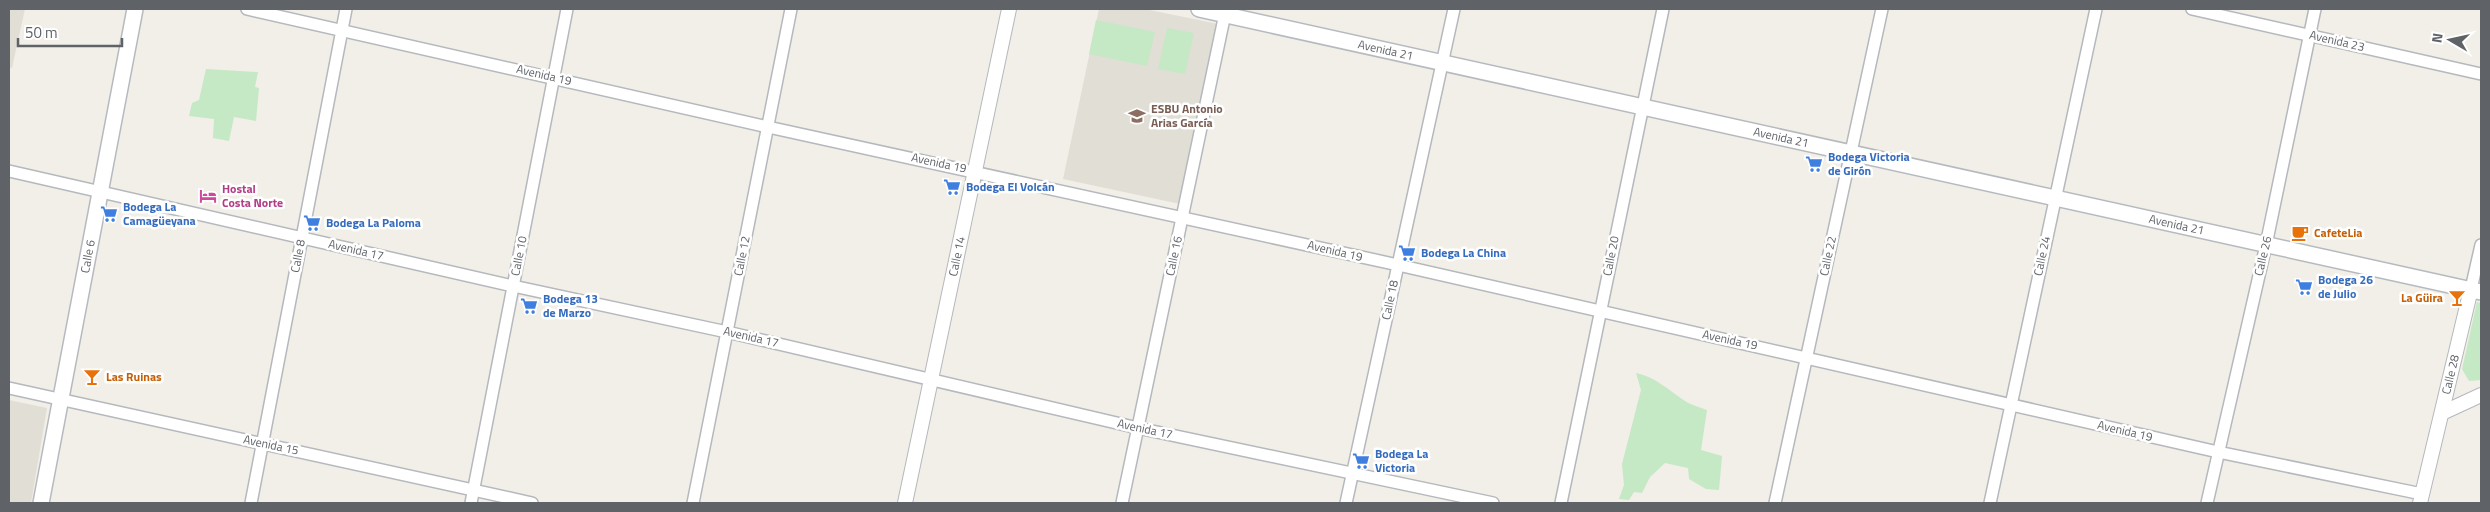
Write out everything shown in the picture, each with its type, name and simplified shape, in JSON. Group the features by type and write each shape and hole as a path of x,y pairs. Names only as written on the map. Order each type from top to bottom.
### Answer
{"main road":[{"name":"Calle 6","path":"41,503 135,9"},
{"name":"Avenida 21","path":"1200,9 1226,12 1442,63 2476,291"}],"street":[{"name":"Avenida 19","path":"247,9 768,127 1398,265 2421,498"},
{"name":"Calle 8","path":"251,503 346,9"},
{"name":"Calle 10","path":"471,503 567,9"},
{"name":"Calle 12","path":"693,503 790,9"},
{"name":"Calle 14","path":"905,503 1009,9"},
{"name":"Calle 18","path":"1346,503 1454,9"},
{"name":"Calle 20","path":"1561,503 1663,9"},
{"name":"Calle 22","path":"1775,503 1882,9"},
{"name":"Calle 24","path":"1990,503 2054,197 2096,9"},
{"name":"Avenida 23","path":"2192,9 2481,74"},
{"name":"Calle 26","path":"2207,503 2266,245 2315,9"},
{"name":"Calle 16","path":"1122,503 1226,12"},
{"name":"Avenida 17","path":"9,171 513,286 727,332 1138,428 1493,503"},
{"name":"Calle 28","path":"2421,498 2442,413 2476,291 2481,245"},
{"name":"Avenida 15","path":"9,388 532,503"},
{"path":"2442,413 2481,395"}],"shaded area":[{"path":"9,9 25,9 12,68 9,67"},
{"name":"ESBU Antonio Arias García","path":"1099,9 1145,9 1218,24 1180,204 1063,179"},
{"path":"9,400 47,408 31,503 9,503"}],"green space":[{"path":"1096,20 1155,32 1147,66 1089,54"},
{"path":"1167,28 1194,33 1185,74 1158,69"},
{"path":"206,69 258,72 255,87 259,88 256,121 234,117 229,141 213,138 214,119 189,116 192,103 199,100"},
{"path":"2477,302 2481,303 2481,380 2469,381 2462,369"},
{"path":"1636,373 1656,381 1687,402 1707,410 1701,450 1722,456 1719,490 1706,489 1689,479 1688,468 1665,463 1650,477 1642,493 1634,492 1629,500 1619,499 1624,485 1622,464 1641,390"}],"place":[{"name":"ESBU Antonio Arias García","path":"1137,116"},
{"name":"Bodega Victoria de Girón","path":"1814,164"},
{"name":"Bodega El Volcán","path":"952,187"},
{"name":"Hostal Costa Norte","path":"208,196"},
{"name":"Bodega La Camagüeyana","path":"109,214"},
{"name":"Bodega La Paloma","path":"312,223"},
{"name":"CafeteLia","path":"2300,233"},
{"name":"Bodega La China","path":"1407,253"},
{"name":"Bodega 26 de Julio","path":"2304,287"},
{"name":"La Güira","path":"2457,298"},
{"name":"Bodega 13 de Marzo","path":"529,306"},
{"name":"Las Ruinas","path":"92,377"},
{"name":"Bodega La Victoria","path":"1361,461"}]}
